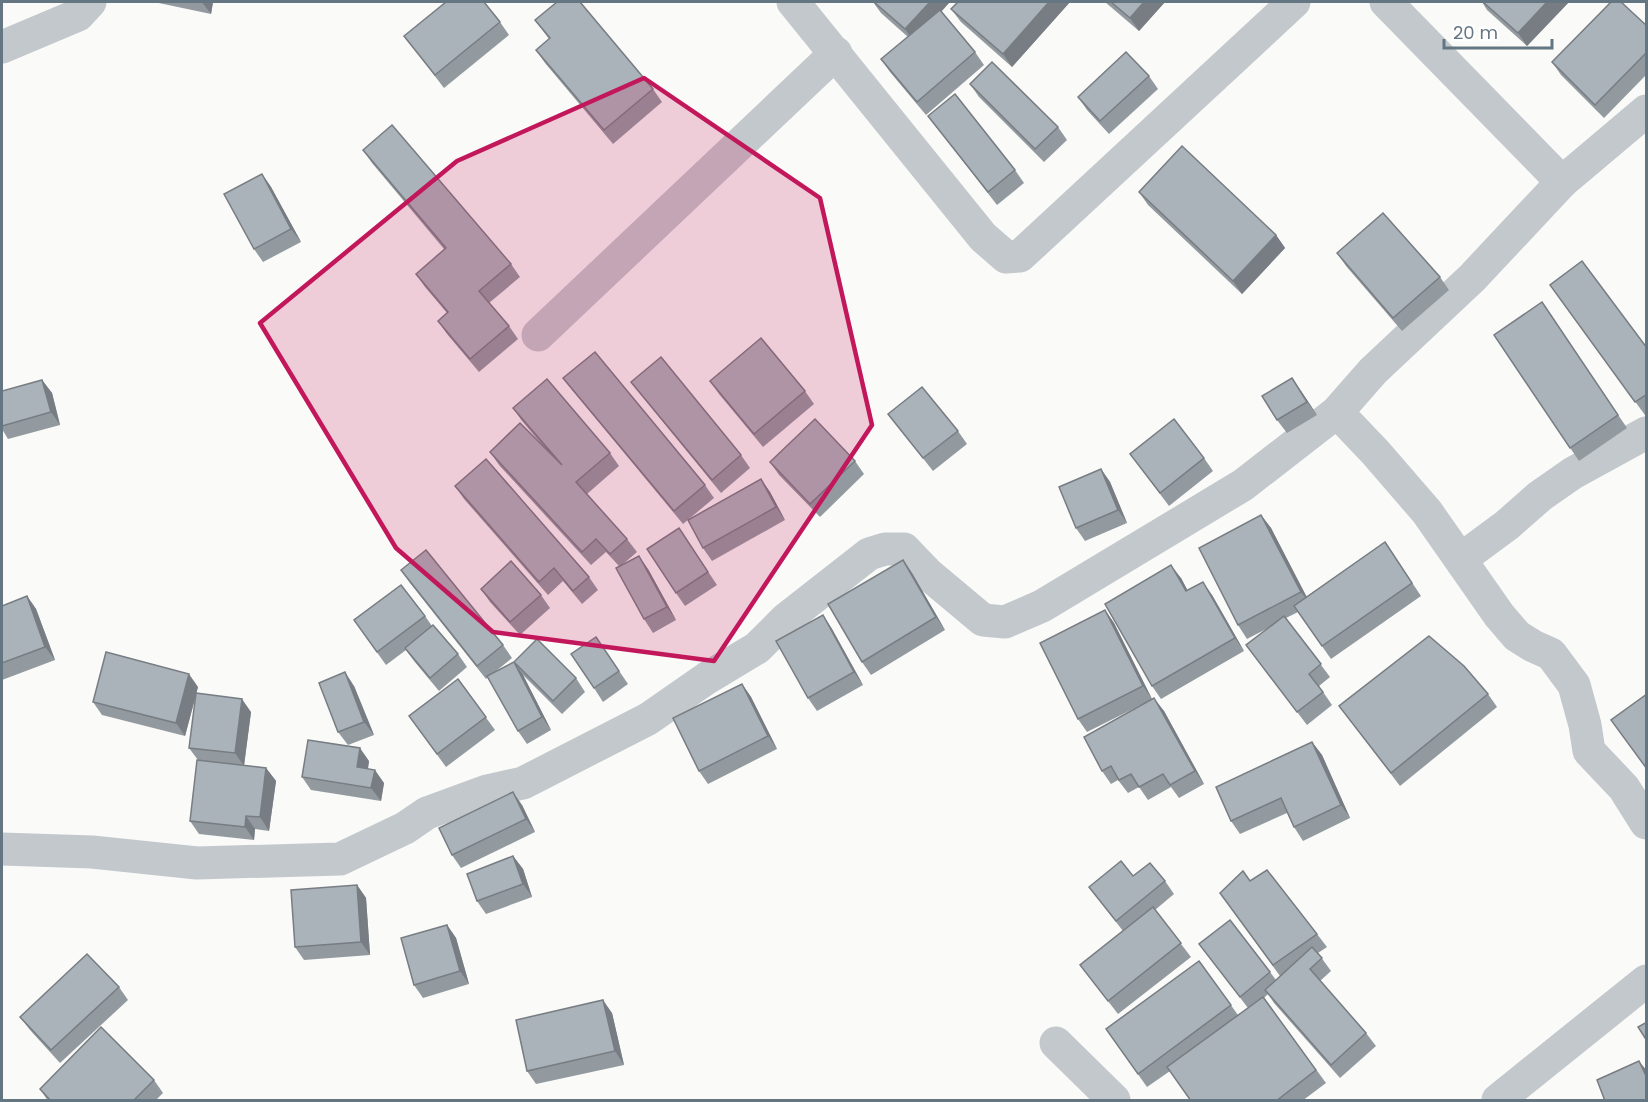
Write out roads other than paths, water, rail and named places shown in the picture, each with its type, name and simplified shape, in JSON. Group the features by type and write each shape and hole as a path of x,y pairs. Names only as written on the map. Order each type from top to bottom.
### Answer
{"street":[{"path":"2,47 78,15 90,2"},
{"path":"793,2 983,237 1006,256 1020,255 1294,2"},
{"path":"1386,2 1562,182"},
{"path":"538,335 836,53"},
{"path":"2,849 92,852 197,863 340,859 405,828 427,813 487,792 523,783 648,719 707,678 757,648 786,619 869,554 885,549 904,549 928,574 983,620 1005,622 1042,606 1244,485 1337,412 1373,371 1472,278 1562,182 1647,111"},
{"path":"1337,412 1412,495 1516,636 1551,654 1574,685 1585,725 1589,751 1623,788 1647,823"},
{"path":"1461,559 1507,525 1540,496 1574,473 1647,433"},
{"path":"1498,1101 1647,981"},
{"path":"1056,1043 1114,1101"}]}
